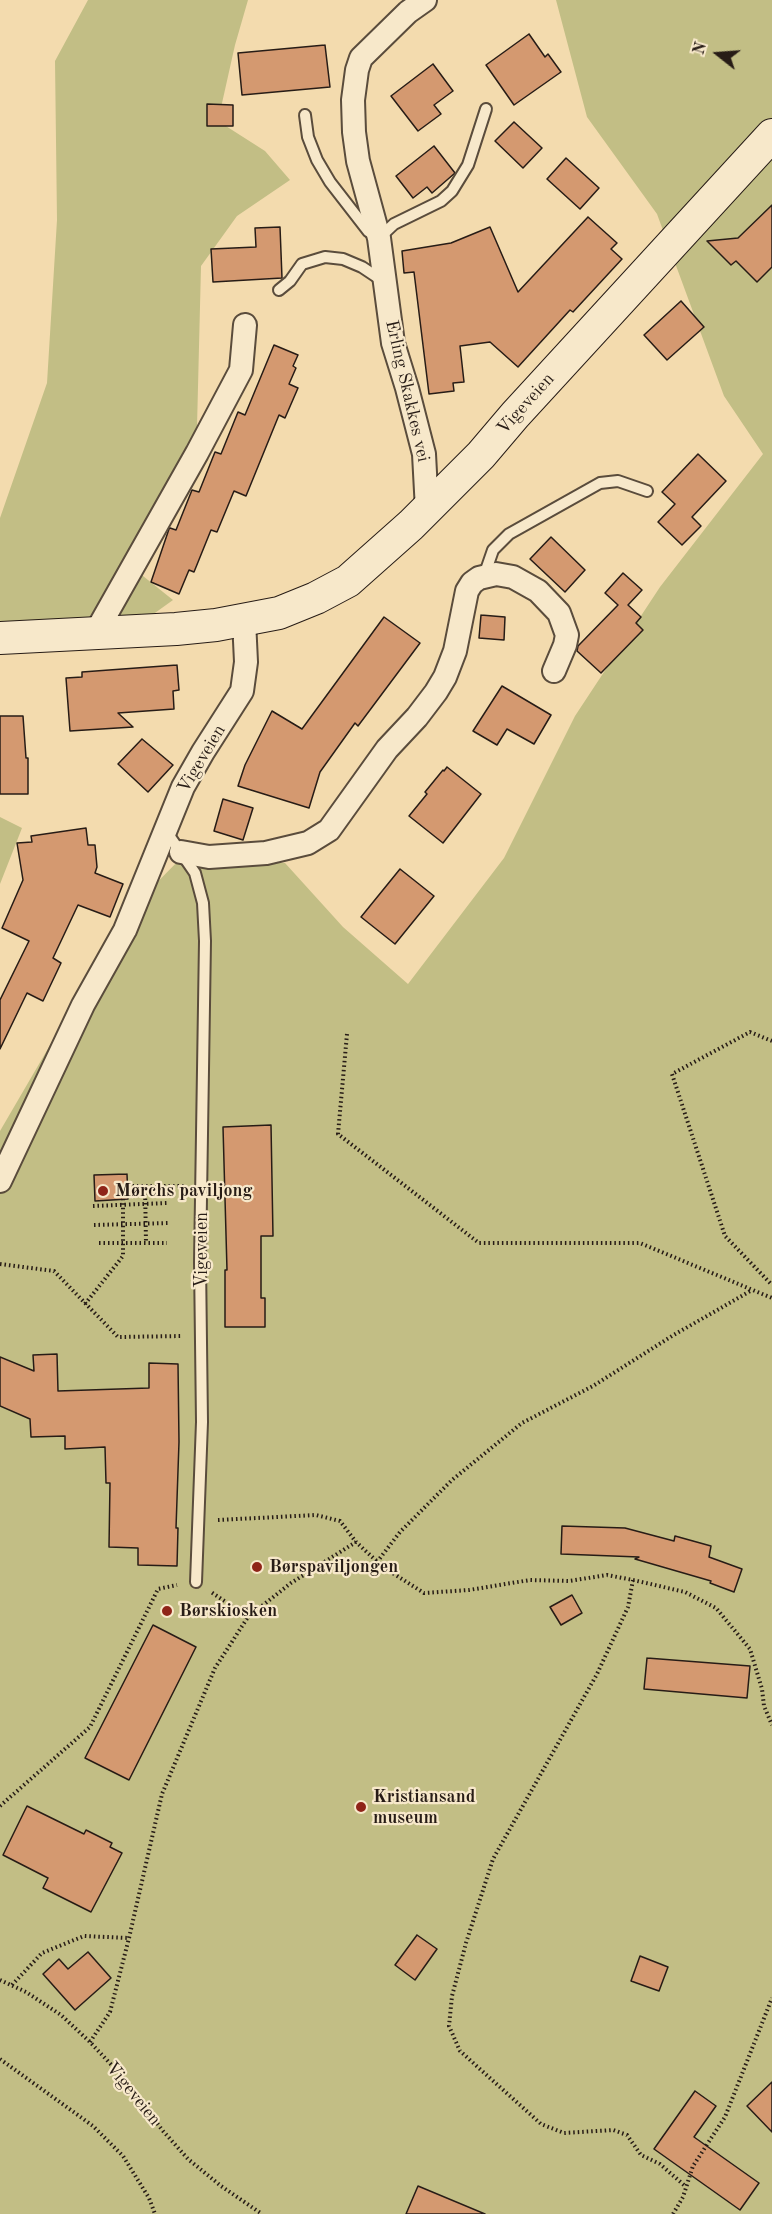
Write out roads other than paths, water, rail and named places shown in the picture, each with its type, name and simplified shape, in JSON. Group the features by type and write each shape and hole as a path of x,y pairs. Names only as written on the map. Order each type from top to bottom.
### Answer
{"street":[{"name":"Erling Skakkes vei","path":"425,0 408,12 361,58 353,100 358,161 379,238 393,344 424,454 427,510"},
{"name":"Vigeveien","path":"0,638 176,629 244,620 279,613 316,598 348,581 427,510 481,455 772,135"},
{"path":"96,632 241,370 245,325"},
{"path":"181,852 209,857 266,853 308,843 329,830 387,749 417,717 436,692 445,677 455,651 467,591 472,583 484,576 505,574 513,577 538,591 559,613 567,635 554,671"},
{"name":"Vigeveien","path":"0,1181 83,1005 125,930 165,828 193,770 242,691 246,663 244,620"}],"lane":[{"path":"305,115 308,137 326,175 345,203 369,231 379,238 401,220 441,201 452,191 468,165 486,110"},
{"path":"279,290 290,281 302,264 325,257 343,259 363,267 386,283"},
{"path":"484,576 493,549 509,534 600,483 618,481 647,491"},
{"name":"Vigeveien","path":"165,828 195,873 203,903 205,987 200,1262 202,1336 196,1582"}],"place":[{"name":"Mørchs paviljong","path":"103,1191"},
{"name":"Børspaviljongen","path":"257,1567"},
{"name":"Børskiosken","path":"167,1611"},
{"name":"Kristiansand museum","path":"361,1807"}]}
